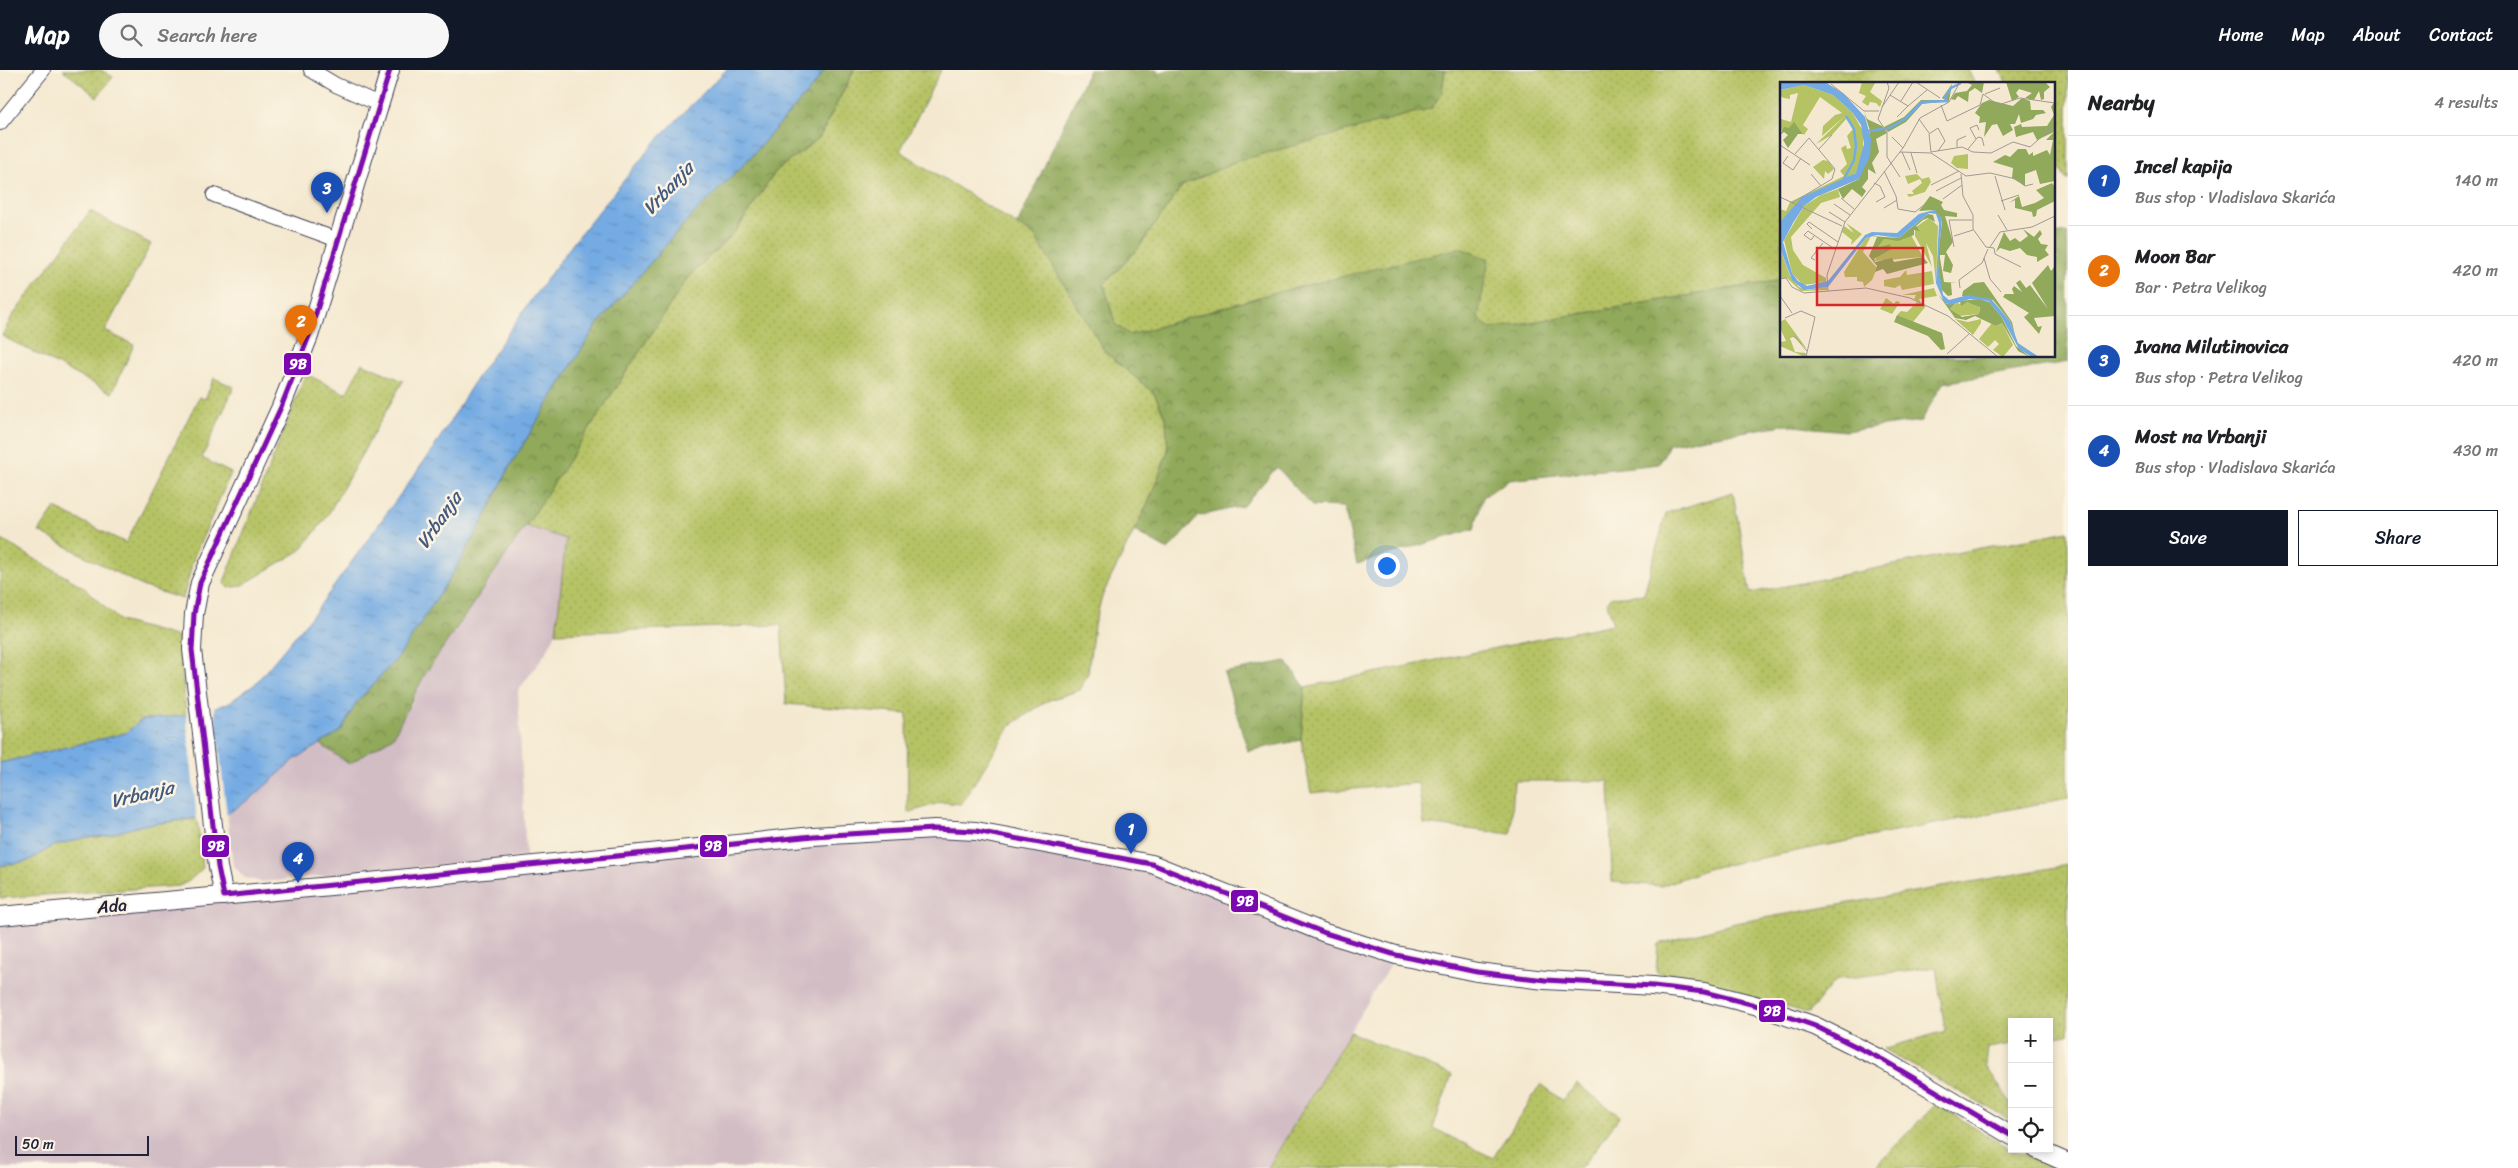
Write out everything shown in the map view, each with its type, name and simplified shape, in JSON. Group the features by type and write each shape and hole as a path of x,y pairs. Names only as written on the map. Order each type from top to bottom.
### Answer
{"street":[{"path":"0,123 43,70"},
{"path":"311,70 336,85 381,104"},
{"path":"224,896 218,867 192,635 200,583 281,407 309,336 390,70"},
{"path":"214,195 338,240"},
{"name":"Ada","path":"0,916 224,896 813,836 935,829 976,832 1152,864 1325,933 1396,955 1477,972 1545,980 1653,986 1704,992 1755,1005 1815,1026 1883,1060 2008,1134"},
{"path":"2045,1153 2068,1163"}],"shaded area":[{"path":"526,526 566,539 556,633 547,651 518,691 526,857 261,882 245,878 233,865 227,814 254,796 294,760 319,743 349,764 410,707 425,674"},
{"path":"935,829 1152,864 1396,955 1268,1168 0,1168 0,916"}],"green space":[{"path":"63,70 101,70 113,77 97,97"},
{"path":"824,70 854,70 819,138 776,171 735,232 688,277 526,526 425,674 393,737 349,764 319,743 341,731 356,703 399,656 453,573 484,519 511,464 596,326 683,225 746,162 815,84"},
{"path":"854,70 941,70 900,151 1035,236 1105,352 1154,393 1166,419 1168,451 1150,499 1103,594 1094,625 1088,673 1080,690 1047,701 1011,725 961,804 942,802 908,813 907,714 786,704 781,625 556,633 566,539 526,526 688,277 735,232 776,171 819,138"},
{"path":"1089,70 1158,70 1158,74 1167,70 1445,70 1442,92 1432,108 1234,162 1182,186 1137,250 1104,284 1115,324 1130,335 1266,295 1460,248 1489,259 1478,317 1490,329 1780,280 1780,358 2056,358 2056,234 2067,232 2068,362 1943,383 1921,421 1846,431 1783,425 1669,444 1659,464 1509,480 1483,497 1474,529 1357,564 1344,507 1312,506 1277,467 1243,506 1199,516 1168,550 1134,531 1150,499 1168,451 1166,419 1154,393 1105,352 1035,236 1017,225"},
{"path":"1445,70 1968,70 1974,82 1780,82 1780,280 1490,329 1478,317 1488,259 1266,295 1130,335 1115,324 1104,284 1137,250 1182,186 1234,162 1442,92"},
{"path":"2000,70 2068,70 2068,181 2056,163 2056,82 2006,82"},
{"path":"90,211 151,244 105,331 134,345 112,393 2,336 11,318"},
{"path":"362,363 403,381 326,518 301,550 241,586 228,588 224,582 306,374 346,394"},
{"path":"214,378 234,387 202,458 231,473 194,557 183,599 144,587 39,532 55,508 126,543 199,397 205,399"},
{"path":"1733,492 1750,593 2068,531 2068,798 1710,868 1661,886 1612,882 1609,781 1514,781 1511,834 1424,824 1418,783 1311,793 1301,740 1305,687 1613,624 1607,603 1611,597 1644,594 1666,513"},
{"path":"0,539 82,586 120,621 179,637 186,715 141,720 126,733 0,763"},
{"path":"1286,661 1305,687 1301,740 1248,751 1224,673"},
{"path":"197,819 203,868 189,881 179,886 0,898 0,866 28,861 53,846 83,838 104,836 143,825"},
{"path":"2068,865 2068,1035 2053,1037 2053,1018 2008,1018 2008,1045 1988,1048 1986,1066 2008,1099 2008,1119 1883,1049 1945,1031 1936,967 1839,979 1832,984 1808,1013 1656,972 1658,944 1735,923"},
{"path":"1350,1032 1452,1075 1433,1128 1493,1158 1541,1084 1562,1100 1577,1084 1620,1116 1581,1168 1268,1168"},
{"path":"1936,1104 2008,1148 2008,1153 2021,1153 2062,1168 1873,1168"}],"water":[{"name":"Vrbanja","path":"726,70 824,70 815,84 746,162 683,225 596,326 511,464 484,519 453,573 399,656 356,703 341,731 294,760 254,796 227,814 143,825 104,836 83,838 53,846 28,861 0,866 0,763 126,733 141,720 186,715 227,704 255,684 316,611 433,449 476,379 574,242 655,142"}],"pier":[{"path":"214,705 227,816 197,821 186,713"}],"transit line":[{"name":"9B","path":"390,70 309,336 281,407 200,583 194,614 192,650 218,867 224,896 813,836 935,829 976,831 1152,864 1325,933 1396,955 1477,972 1545,980 1653,986 1704,992 1755,1005 1815,1026 1883,1060 2008,1134"}],"place":[{"name":"Ivana Milutinovica","path":"327,213"},
{"name":"Moon Bar","path":"301,346"},
{"name":"Incel kapija","path":"1131,854"},
{"name":"Most na Vrbanji","path":"298,883"}]}
